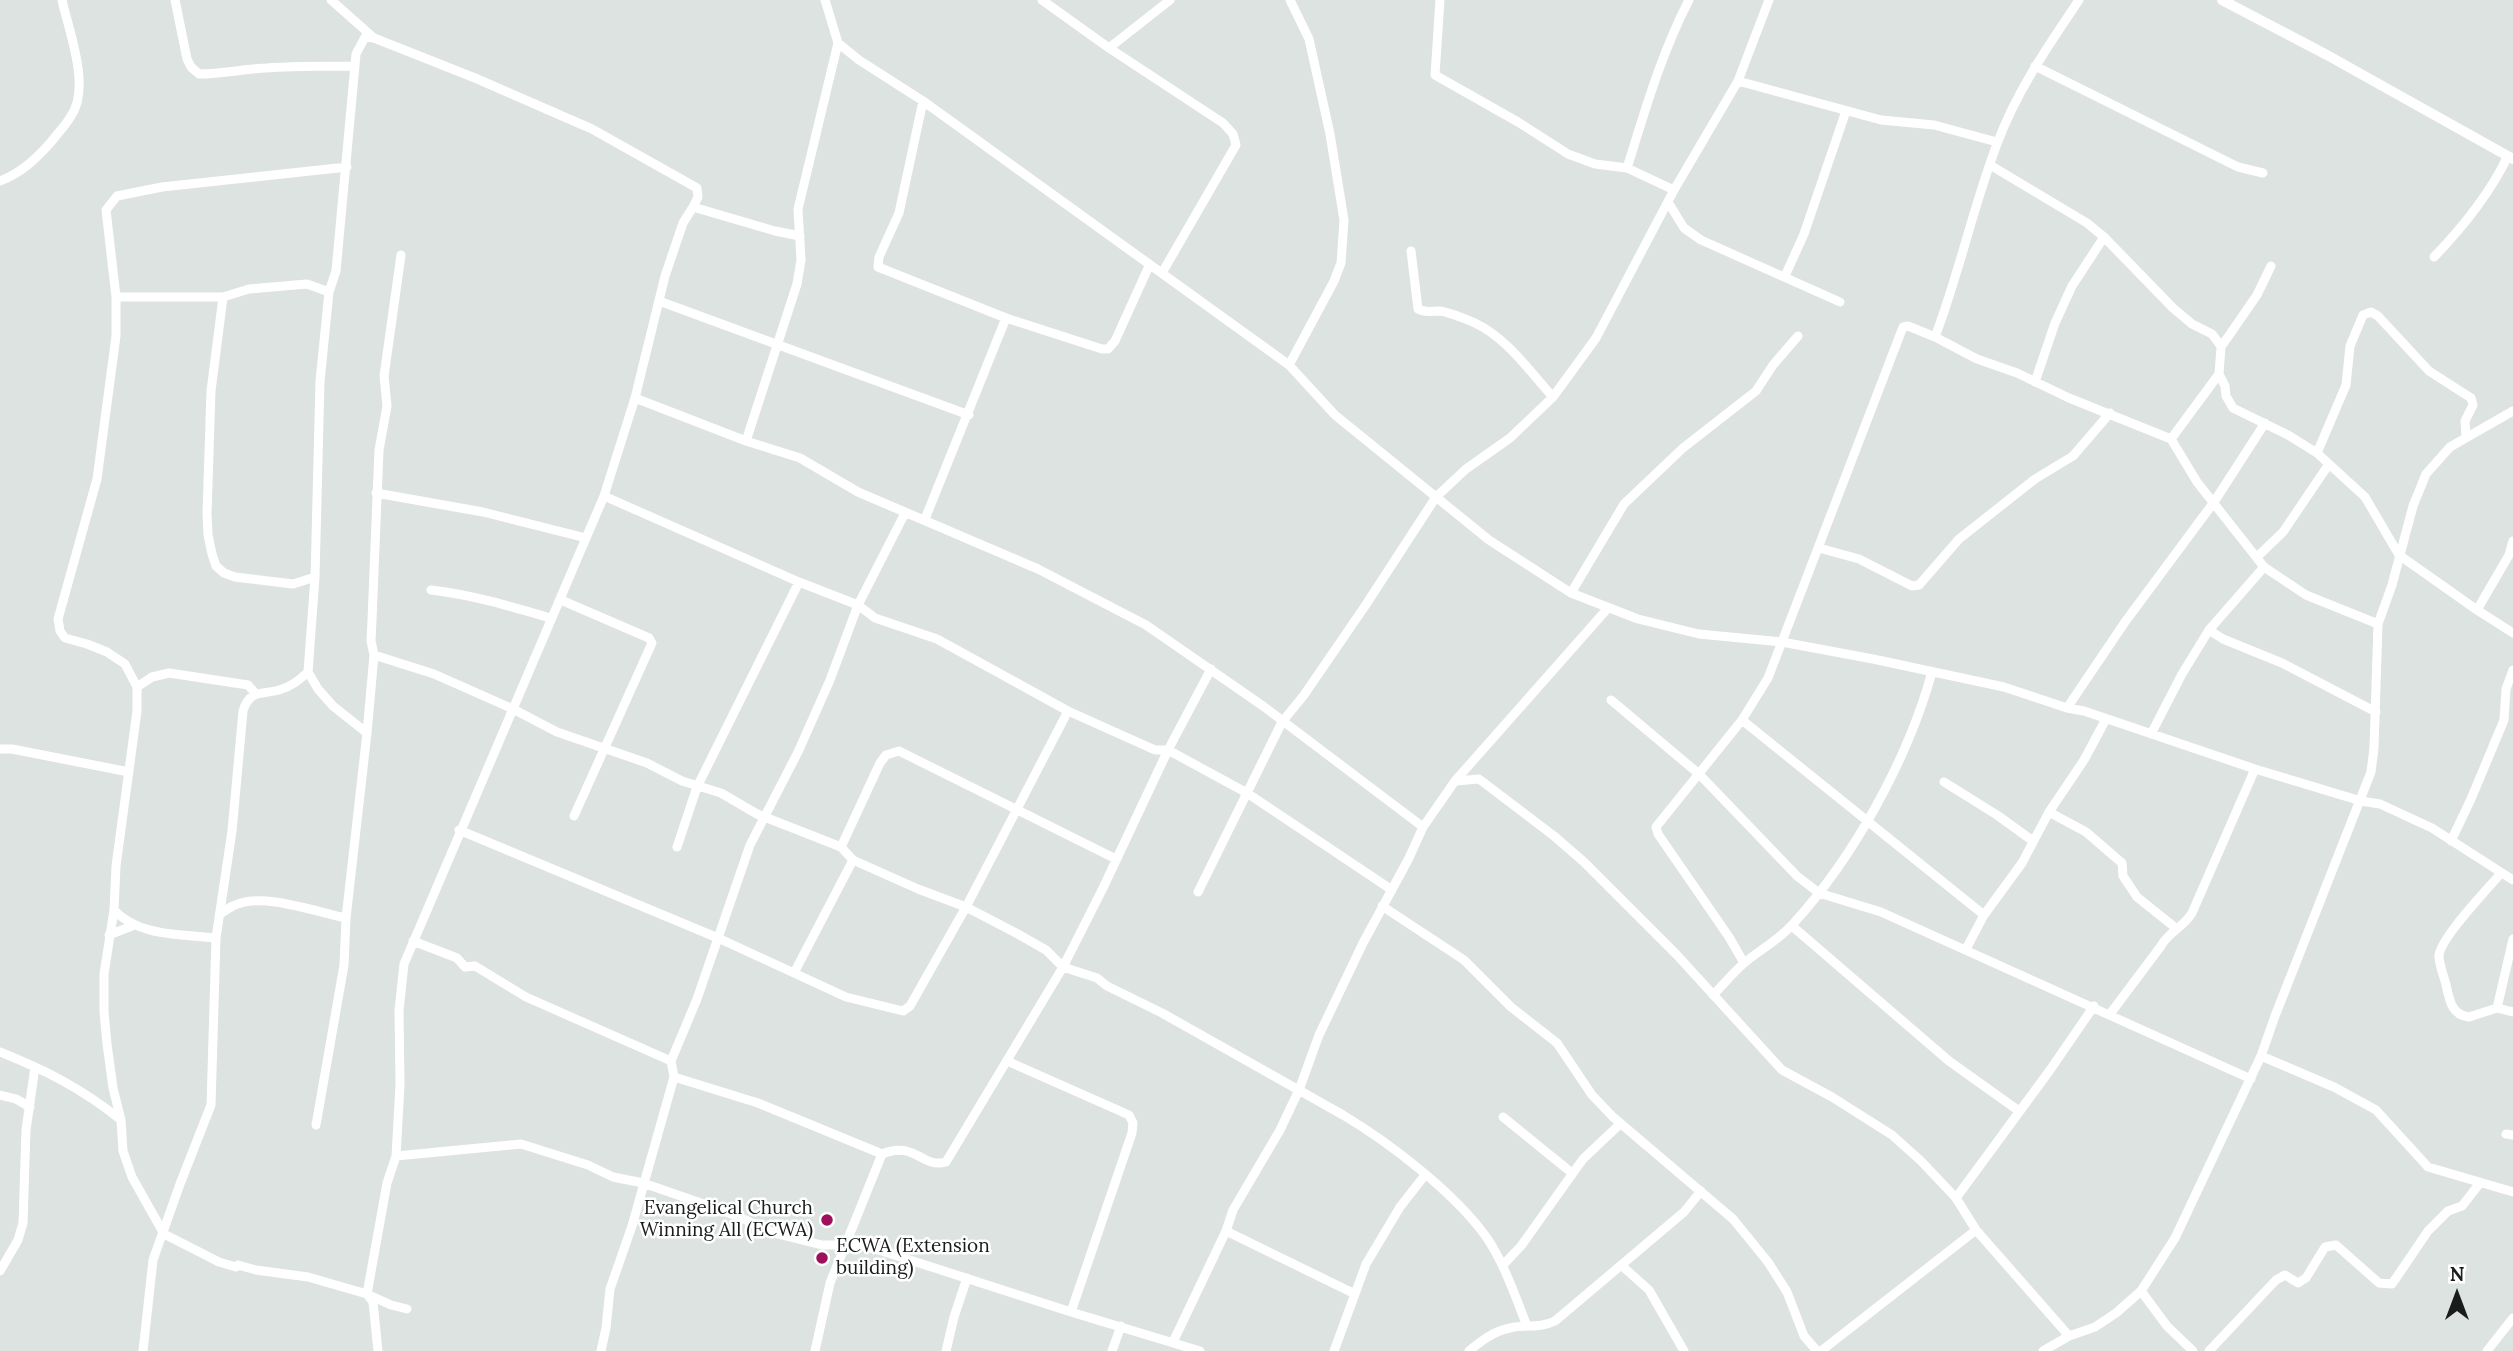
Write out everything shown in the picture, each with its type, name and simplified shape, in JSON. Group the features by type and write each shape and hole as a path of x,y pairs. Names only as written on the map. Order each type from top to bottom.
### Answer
{"street":[{"path":"0,181 12,177 34,161 73,115 79,97 80,81 62,0"},
{"path":"175,0 187,59 199,74 310,65 355,66"},
{"path":"331,0 374,38"},
{"path":"746,441 797,284 802,260 799,209 838,43 825,0"},
{"path":"1042,0 1223,123 1233,134 1236,145 1162,273"},
{"path":"1109,48 1170,0"},
{"path":"1289,365 1338,272 1344,244 1344,220 1309,39 1290,0"},
{"path":"1440,0 1435,75 1495,108 1568,154 1595,164 1627,169 1674,190"},
{"path":"1627,169 1654,79 1672,33 1689,0"},
{"path":"1198,892 1282,722 1366,606 1436,497 1466,469 1510,438 1553,397 1596,338 1628,280 1638,255 1738,81 1769,0"},
{"path":"1935,337 1954,286 1997,142 2035,66 2079,0"},
{"path":"2222,0 2511,158 2466,224 2434,257"},
{"path":"367,733 333,706 308,672 315,577 320,381 329,292 336,271 347,167 349,106 356,54 365,37 374,38 475,78 592,130 697,188 698,197 683,223 659,301 635,398 604,496 404,964 400,983 400,1085 396,1156 387,1183 367,1294 373,1302 378,1351"},
{"path":"838,43 859,60 923,101 1289,365 1335,415 1489,540 1571,593 1638,619 1699,634 1782,642 1932,671 2004,687 2084,711 2255,769 2361,801 2380,804 2432,828 2513,880"},
{"path":"2035,66 2238,167 2263,173"},
{"path":"1738,81 1881,120 1960,131 1997,142"},
{"path":"923,101 899,213 877,267 1006,318 1108,349 1115,341 1149,266"},
{"path":"1785,276 1804,234 1846,111"},
{"path":"1990,165 2087,223 2173,308 2192,324 2212,334 2221,347"},
{"path":"347,167 162,187 117,196 106,210 116,296 116,336 97,479 58,620 60,631 65,638 97,648 125,664 137,687 137,711 104,974 104,1012 113,1088 121,1120 123,1151 132,1177 164,1234 219,1262 236,1267 238,1265 308,1277 407,1309"},
{"path":"1668,202 1684,228 1701,240 1840,302"},
{"path":"693,207 800,236"},
{"path":"2035,382 2055,323 2072,286 2104,237"},
{"path":"1411,251 1418,309 1426,312 1440,311 1488,330 1553,397"},
{"path":"316,1125 344,965 345,918 367,733 374,654 371,641 376,494 379,450 387,406 384,376 401,255"},
{"path":"2271,266 2257,295 2221,347 2219,374 2225,386 2225,396 2233,408 2317,453 2365,497 2399,555 2513,633"},
{"path":"116,296 223,297 249,289 307,284 329,292"},
{"path":"223,297 211,391 207,514 212,554 216,566 224,573 247,580 293,584 315,577"},
{"path":"659,301 969,415"},
{"path":"2317,453 2346,385 2350,346 2363,315 2371,312 2378,316 2429,371 2471,398 2473,405 2465,421 2466,437"},
{"path":"925,519 1006,318"},
{"path":"1744,963 1655,830 1658,822 1742,720 1768,678 1901,328 1908,326 1935,337 1977,359 2171,439 2197,482 2264,567 2306,595 2378,624"},
{"path":"1571,593 1610,523 1624,504 1683,449 1756,391 1773,365 1798,336"},
{"path":"2171,439 2219,374"},
{"path":"635,398 746,441 800,458 858,492 1038,569 1146,625 1211,669 1423,827"},
{"path":"2043,1351 2069,1336 2095,1327 2116,1313 2141,1291 2175,1238 2262,1056 2275,1016 2371,772 2376,712 2378,624 2413,506 2426,474 2450,447 2513,411"},
{"path":"1819,548 1859,559 1912,586 1919,585 1959,539 2035,479 2073,456 2110,413"},
{"path":"2067,708 2125,622 2214,502 2265,423"},
{"path":"2257,557 2283,532 2329,464"},
{"path":"376,494 483,512 586,538"},
{"path":"604,496 799,582 858,605 875,618 937,639 1068,711 1155,750 1168,750 1247,793 1392,891"},
{"path":"601,1351 610,1289 674,1077 671,1061 697,999 750,845 830,680 858,605 905,513"},
{"path":"2477,610 2509,555 2513,541"},
{"path":"2151,734 2182,674 2209,630 2264,567"},
{"path":"677,847 697,787 799,582"},
{"path":"431,590 467,594 550,618"},
{"path":"561,600 649,638 652,643 575,816"},
{"path":"1174,1345 1233,1210 1280,1130 1299,1090 1319,1035 1423,827 1455,782 1608,608"},
{"path":"2209,630 2223,639 2282,663 2376,712"},
{"path":"374,654 413,666 513,709 558,732 647,763 697,787 721,793 764,816 841,847 853,860 965,907 1046,950 1063,967 1097,978 1107,986 1162,1013 1299,1090 1371,1132 1450,1197 1485,1236 1503,1265 1527,1326"},
{"path":"815,1351 830,1283 882,1154 895,1148 904,1149 936,1164 946,1162 1063,967 1168,750 1211,669"},
{"path":"2451,841 2504,720 2504,701 2513,670"},
{"path":"1713,995 1744,963 1792,926 1819,893 1869,821 1925,698 1932,671"},
{"path":"143,1351 151,1271 180,1184 211,1105 216,938 243,711 247,701 256,694 280,690 294,684 308,672"},
{"path":"137,687 152,677 169,673 247,685 256,694"},
{"path":"1611,700 1699,774 1797,876 1819,893 1881,912 2094,1006 2250,1079"},
{"path":"459,830 718,938 846,997 903,1011 910,1006 965,907 1068,711"},
{"path":"1966,949 1984,915 2022,863 2049,812 2084,760 2106,719"},
{"path":"1742,720 1984,915"},
{"path":"0,749 12,749 129,772"},
{"path":"841,847 880,763 886,755 899,751 1116,859"},
{"path":"2110,1014 2167,935 2184,926 2192,913 2255,769"},
{"path":"1455,782 1479,779 1554,836 1615,892 1782,1070 1832,1097 1892,1135 1956,1198 1976,1230 2069,1336"},
{"path":"1944,782 2033,841"},
{"path":"2049,812 2086,832 2122,863 2123,876 2137,897 2177,929"},
{"path":"794,973 853,860"},
{"path":"2501,873 2450,932 2440,948 2439,956 2450,1003 2456,1012 2469,1017 2497,1009 2513,1012"},
{"path":"220,914 235,904 254,901 272,902 345,918"},
{"path":"1382,905 1464,960 1511,1006 1557,1043 1592,1095 1620,1124 1733,1219 1768,1262 1787,1292 1804,1336 1819,1351 1976,1230"},
{"path":"114,910 132,926 216,938"},
{"path":"108,935 132,926"},
{"path":"1792,926 1949,1062 2019,1111"},
{"path":"2497,1009 2513,939"},
{"path":"413,941 457,958 465,967 474,966 526,997 671,1061"},
{"path":"1956,1198 2094,1006"},
{"path":"0,1052 57,1076 92,1097 121,1120"},
{"path":"2262,1056 2334,1087 2376,1110 2428,1167 2513,1192"},
{"path":"1007,1060 1129,1115 1133,1123 1132,1133 1070,1312"},
{"path":"0,1271 18,1240 23,1223 26,1202 23,1183 35,1067"},
{"path":"674,1077 758,1103 882,1154"},
{"path":"0,1095 16,1098 32,1095"},
{"path":"16,1098 30,1107"},
{"path":"1503,1117 1572,1173"},
{"path":"1503,1265 1521,1245 1583,1159 1620,1124"},
{"path":"396,1156 521,1144 589,1165 613,1177 643,1183 737,1216 774,1233 822,1245 859,1245 871,1248 1200,1351"},
{"path":"1334,1351 1366,1264 1400,1207 1425,1175"},
{"path":"2209,1351 2276,1280 2286,1275 2298,1283 2306,1278 2325,1247 2336,1245 2379,1283 2392,1284 2428,1231 2448,1211 2462,1206 2480,1183"},
{"path":"1469,1351 1490,1335 1510,1328 1541,1327 1555,1321 1684,1212 1701,1191"},
{"path":"1226,1231 1355,1294"},
{"path":"1622,1266 1649,1290 1684,1351"},
{"path":"946,1351 967,1278"},
{"path":"2141,1291 2167,1326 2193,1351"},
{"path":"2487,1351 2513,1318"},
{"path":"1112,1351 1121,1326"}],"place":[{"name":"Evangelical Church Winning All (ECWA)","path":"827,1220"},
{"name":"ECWA (Extension building)","path":"822,1258"}]}
